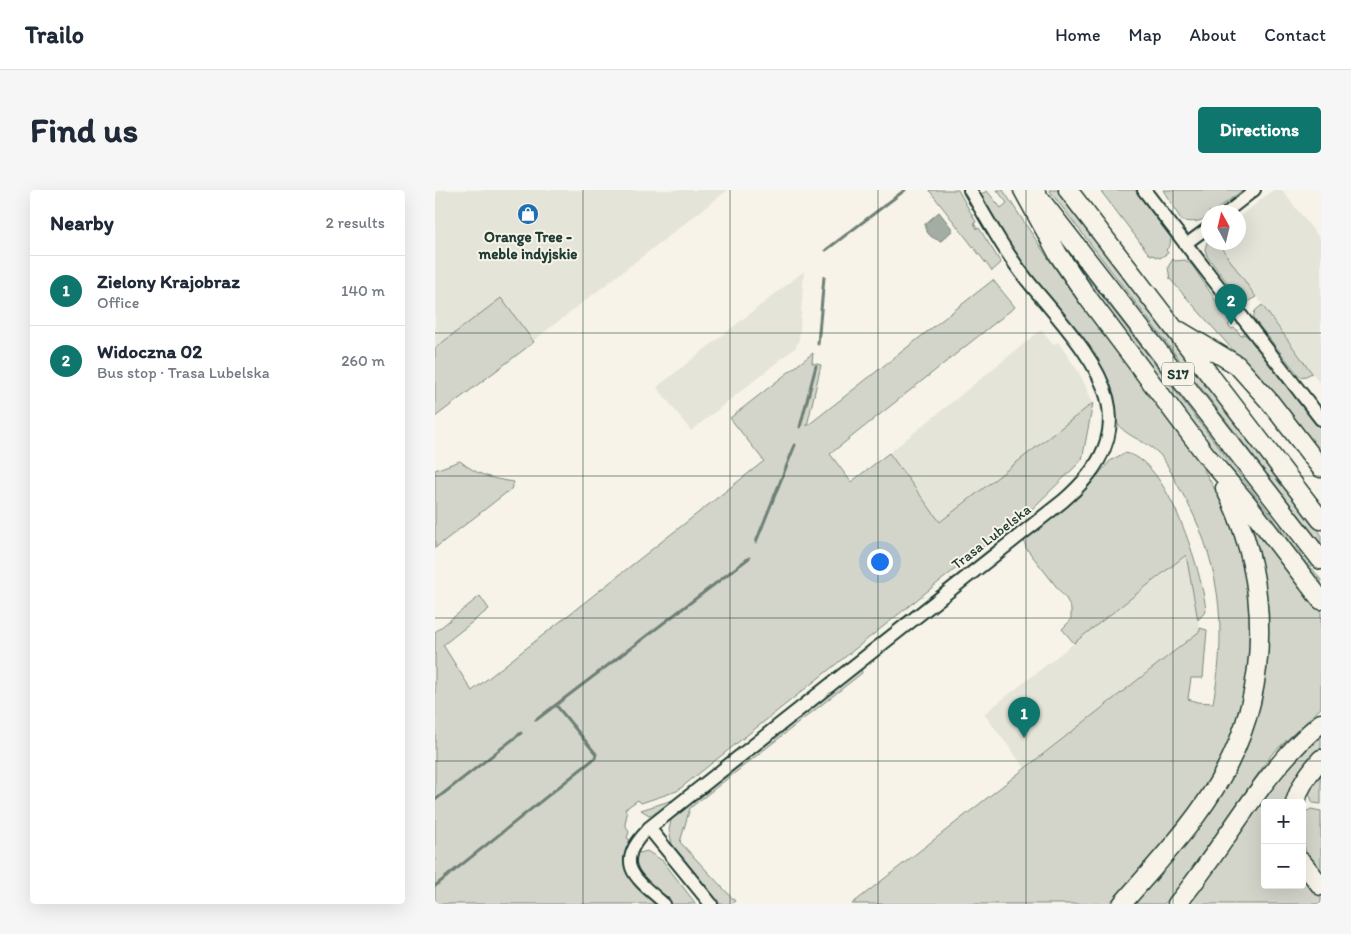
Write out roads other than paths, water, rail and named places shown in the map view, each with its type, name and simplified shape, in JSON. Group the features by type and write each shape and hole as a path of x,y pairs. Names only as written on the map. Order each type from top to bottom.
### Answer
{"highway":[{"path":"1023,190 1057,254 1206,455 1247,502 1321,600"},
{"name":"S17","path":"1033,190 1321,560"},
{"name":"S17","path":"1068,190 1171,327 1321,520"},
{"path":"1171,327 1237,364 1270,402 1321,468"},
{"path":"1122,904 1176,841 1203,806 1222,775 1237,744 1250,704 1255,678 1259,638 1259,603 1254,571 1236,510 1206,455"},
{"path":"1177,904 1270,774 1290,751 1321,723"},
{"path":"1296,799 1308,773 1321,759"},
{"path":"1306,867 1321,886"}],"street":[{"name":"Trasa Lubelska","path":"649,828 1063,500 1080,486 1100,458 1109,435 1109,417 1106,391 1098,371 1081,346 1012,260 970,190"},
{"path":"1145,190 1321,419"},
{"path":"1236,205 1255,190"},
{"path":"1187,244 1201,233"},
{"path":"665,904 639,882 630,863 633,844 649,828 711,904"}],"waterway":[{"path":"826,250 905,190"},
{"path":"818,344 824,277"},
{"path":"800,427 816,366"},
{"path":"756,542 795,445"},
{"path":"536,720 749,558"},
{"path":"435,886 595,758 596,754 556,705"},
{"path":"435,800 521,733"}],"place":[{"name":"Orange Tree - meble indyjskie","path":"528,214"},
{"name":"Widoczna 02","path":"1231,325"},
{"name":"Zielony Krajobraz","path":"1024,738"}]}
